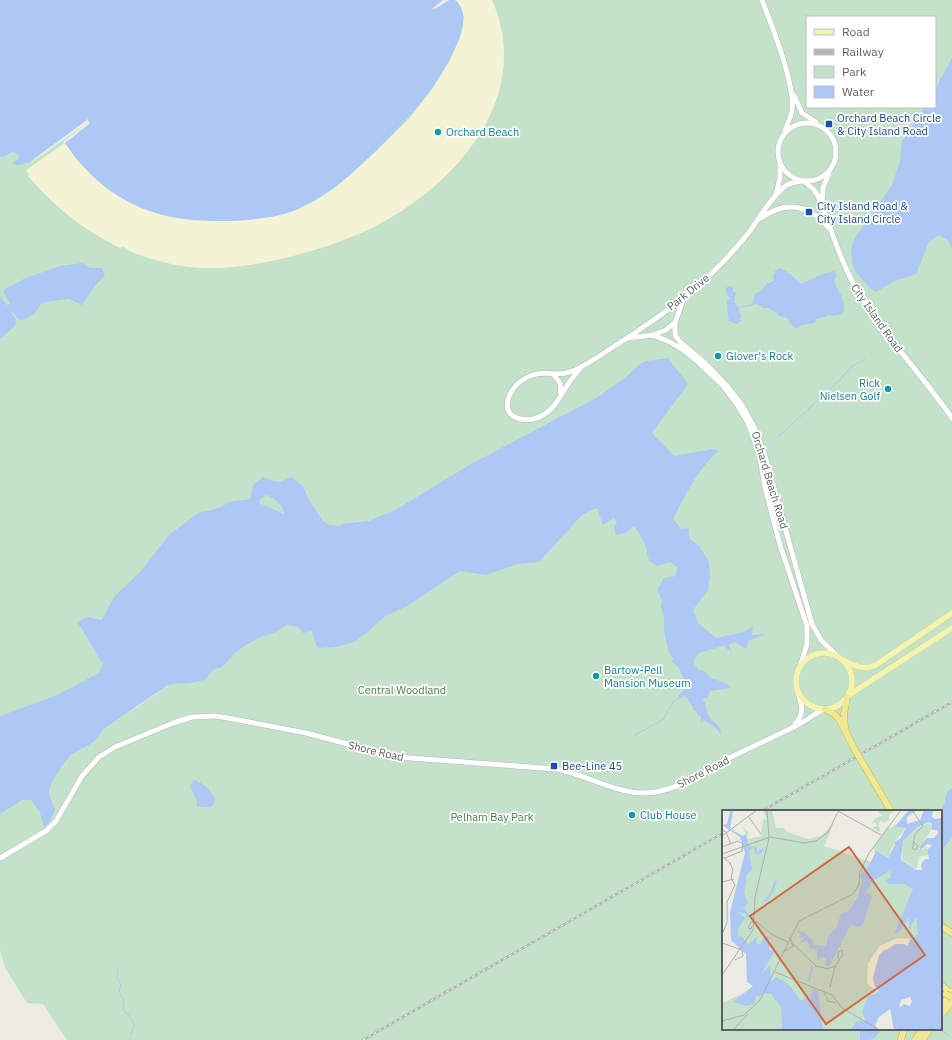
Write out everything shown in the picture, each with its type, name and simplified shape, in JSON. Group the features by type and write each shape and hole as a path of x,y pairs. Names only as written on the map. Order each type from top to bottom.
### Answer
{"highway":[{"path":"846,733 844,717 848,696"},
{"path":"825,710 836,716 874,784 887,810"},
{"path":"874,784 891,810"},
{"path":"942,927 952,934"},
{"path":"942,1004 948,992 952,997"},
{"path":"942,1014 952,1002"},
{"path":"901,1040 904,1030"},
{"path":"914,1040 922,1030"},
{"path":"922,1040 929,1030"}],"main road":[{"path":"762,0 781,53 792,91 802,113 829,132 836,146 836,158 830,170 817,179 803,181 794,178 788,174 780,162 778,149 792,112 792,91"},
{"path":"783,135 789,128 799,123 809,122 818,124"},
{"name":"Park Drive","path":"776,195 780,178 780,162"},
{"name":"City Island Road","path":"822,207 823,188 830,170"},
{"name":"City Island Road","path":"803,181 814,190 847,271 860,296 887,335 952,418"},
{"name":"Park Drive","path":"581,367 553,407 543,415 529,420 516,418 509,412 506,402 510,392 521,381 536,374 566,374 581,367 639,330 684,297 724,261 776,195 793,182 803,181"},
{"path":"757,220 774,210 784,207 795,207 805,209 815,214 830,229"},
{"name":"Orchard Beach Road","path":"684,297 674,330 677,338 724,382 752,421 765,456 812,624 821,640 840,658"},
{"path":"652,336 666,330 676,320 668,309"},
{"path":"639,330 646,336"},
{"name":"Orchard Beach Road","path":"627,338 652,336 667,340 695,358 733,399 751,428 759,452 764,487 780,545 807,626 807,644 800,667"},
{"path":"553,374 561,385 560,398"},
{"path":"791,728 801,715 802,705 796,678 800,667 807,659 816,654 830,654 858,667 867,668 874,666 952,613"},
{"path":"798,692 802,699 815,708 825,710 837,706 848,696 952,628"},
{"path":"840,658 848,667 852,677 852,687 848,696"},
{"name":"Shore Road","path":"0,858 46,831 51,826 60,814 79,779 99,757 115,747 173,723 192,717 215,716 306,733 397,757 556,768 624,790 646,793 661,792 672,788 825,710"}],"green space":[{"name":"Pelham Bay Park","path":"455,0 952,0 952,57 936,90 936,16 806,16 806,108 925,108 952,209 952,1040 67,1040 43,1004 27,1003 5,968 0,950 0,807 41,780 96,724 121,717 136,708 471,471 122,658 92,678 69,689 28,714 0,720 0,336 12,299 8,308 0,305 0,157 13,152 19,155 18,159 88,119 457,1"}],"sand":[{"name":"Orchard Beach","path":"455,0 492,0 503,36 503,71 495,104 479,135 458,163 432,189 403,210 355,236 294,256 251,265 212,268 180,266 139,255 129,251 128,249 123,247 120,248 106,241 70,217 28,176 29,174 26,170 65,143 77,160 91,175 111,192 208,221 270,217 298,209 318,199 336,187 364,162 409,119 433,88 449,62 461,34 464,17 457,1"}],"water":[{"path":"0,0 443,0 432,9 434,10 449,0 455,0 462,9 463,26 458,42 442,73 423,100 377,150 331,190 311,202 285,214 240,221 202,220 171,217 139,207 125,200 98,181 75,157 65,143 89,124 88,120 28,163 18,165 12,164 18,159 19,155 13,152 0,157"},
{"path":"952,57 952,248 948,240 938,235 929,242 916,274 894,281 876,292 870,288 855,271 852,263 851,247 856,236 892,185 900,161 902,141 923,108 936,108 936,88"},
{"path":"83,263 89,267 102,268 105,275 94,287 82,305 69,299 46,302 40,305 35,314 22,320 18,319 12,311 11,312 16,320 15,326 0,339 0,296 7,305 10,304 4,293 5,289 26,278 60,266"},
{"path":"780,268 790,274 801,284 823,274 834,271 837,274 834,280 844,305 843,314 834,316 829,315 816,319 815,323 802,325 796,329 787,318 779,316 768,308 763,308 757,304 751,305 756,293 760,292 767,283 774,280 773,277 775,271"},
{"path":"729,286 733,287 733,292 736,293 734,302 738,307 741,307 738,310 741,315 741,321 737,324 729,321 727,302 730,298 725,289"},
{"path":"668,358 688,384 652,433 674,456 714,449 718,451 704,466 692,483 673,519 681,529 689,528 689,538 700,547 709,562 710,577 708,590 693,610 698,623 716,638 744,632 753,626 752,635 765,634 748,641 747,649 735,642 729,645 732,652 723,646 699,653 693,662 698,670 707,673 709,677 728,684 731,688 710,691 708,697 702,699 707,704 705,705 708,714 718,726 721,731 720,733 715,727 704,721 701,723 701,717 696,711 693,710 693,707 686,697 683,696 680,699 678,696 687,687 679,668 672,662 673,658 669,652 664,632 664,617 661,607 662,600 657,590 664,578 676,576 677,567 670,562 657,566 653,564 648,558 644,542 634,526 626,533 616,535 614,527 617,522 614,518 603,525 597,508 581,516 539,562 517,564 486,575 460,571 409,605 384,617 354,642 335,647 319,648 316,645 312,631 303,633 298,627 287,625 276,632 263,636 236,652 222,667 213,670 205,680 168,685 102,730 94,742 71,755 59,771 50,788 49,792 55,810 49,823 44,827 40,813 31,800 22,800 0,814 0,716 57,695 99,673 103,664 77,622 87,617 102,620 114,597 140,572 169,535 198,513 219,508 229,502 250,499 253,485 263,477 280,482 292,477 303,486 310,502 323,521 329,525 339,526 342,524 369,521 397,509 471,464 598,397 646,361","holes":["266,495 280,505 284,511 284,514 259,503 260,499"]},
{"path":"195,780 206,786 215,798 213,805 208,807 197,807 197,801 190,786"},
{"path":"952,788 952,838 944,847 942,847 941,810 948,791"},
{"path":"860,1030 881,1030 874,1039 860,1040"}],"pier":[{"path":"88,119 89,124 64,144 64,141 87,123 28,165 33,160"}],"waterway":[{"path":"741,307 752,305"},
{"path":"778,437 839,381 851,367 865,359"},
{"path":"635,735 664,719 674,701 680,698"},
{"path":"118,969 117,977 121,985 119,991 124,1001 123,1010 131,1018 134,1027 130,1035"},
{"path":"942,1031 948,1035"}],"railway":[{"path":"764,810 952,702"},
{"path":"363,1040 722,834"}],"place":[{"name":"Orchard Beach Circle & City Island Road","path":"829,124"},
{"name":"Orchard Beach","path":"438,132"},
{"name":"City Island Road & City Island Circle","path":"809,212"},
{"name":"Glover's Rock","path":"718,356"},
{"name":"Rick Nielsen Golf","path":"888,389"},
{"name":"Bartow-Pell Mansion Museum","path":"596,676"},
{"name":"Bee-Line 45","path":"554,766"},
{"name":"Club House","path":"632,815"}],"park label":[{"name":"Central Woodland","path":"402,690"}]}
